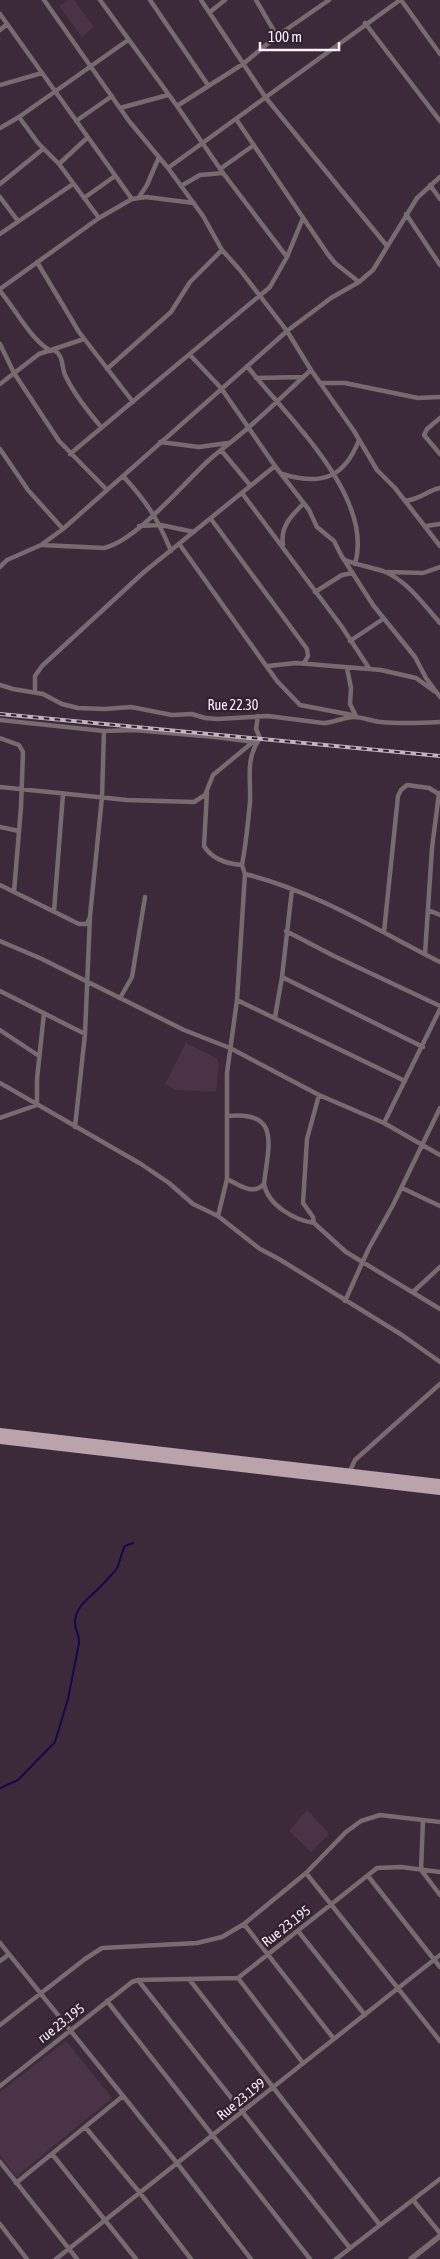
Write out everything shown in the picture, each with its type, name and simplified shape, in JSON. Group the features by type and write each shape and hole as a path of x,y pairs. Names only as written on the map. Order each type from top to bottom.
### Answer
{"main road":[{"path":"0,1432 440,1483"},
{"path":"0,1440 440,1491"}],"street":[{"path":"44,0 120,108 204,216 222,250 259,294 287,332 377,470 426,526 440,546"},
{"path":"100,0 177,106 221,171 287,257"},
{"path":"150,0 208,84"},
{"path":"201,0 266,98 386,246"},
{"path":"210,12 226,0"},
{"path":"256,0 277,36"},
{"path":"177,106 208,84 243,64 277,36 329,0"},
{"path":"168,168 319,60 365,23 400,0 440,54"},
{"path":"0,14 132,199"},
{"path":"365,23 440,121"},
{"path":"0,30 7,24"},
{"path":"0,128 19,117 128,40"},
{"path":"0,85 42,74"},
{"path":"120,108 168,95"},
{"path":"76,121 112,96"},
{"path":"19,117 43,149 59,164 99,218"},
{"path":"236,119 335,263 359,282"},
{"path":"59,164 87,138"},
{"path":"181,186 200,175 221,171 254,145"},
{"path":"0,184 43,149"},
{"path":"139,197 147,185 159,157"},
{"path":"84,198 115,176"},
{"path":"0,567 7,560 41,545 63,529 221,388 287,332 331,298 359,282 373,270 417,198 440,177"},
{"path":"0,234 74,184"},
{"path":"430,185 440,199"},
{"path":"0,197 18,221"},
{"path":"102,428 69,382 63,371 61,355 37,342 0,290 99,218 132,199 139,197 194,203"},
{"path":"406,214 438,258 440,265"},
{"path":"70,454 190,355 274,282 287,257 303,218"},
{"path":"107,369 171,312 190,282 222,250"},
{"path":"37,262 84,339 133,402"},
{"path":"0,384 36,356 84,339"},
{"path":"0,344 14,373 59,442 107,490"},
{"path":"190,355 221,388 275,466 309,510 317,527 334,541 344,560 383,619 415,657 426,678 440,697"},
{"path":"247,366 316,448 346,494 356,534 355,564"},
{"path":"41,545 104,548 113,546 182,489 202,466 248,428 311,370"},
{"path":"256,378 303,378"},
{"path":"320,383 345,383 418,398 440,397"},
{"path":"440,418 424,432 425,438 440,454"},
{"path":"281,474 307,479 334,475 352,457 359,440"},
{"path":"160,442 199,447 229,443"},
{"path":"0,449 28,490 63,529"},
{"path":"221,450 250,486"},
{"path":"35,692 35,676 42,666 144,572 180,545 275,466"},
{"path":"124,476 144,498 154,513 171,551"},
{"path":"405,501 420,498 440,488"},
{"path":"242,493 342,627 369,668"},
{"path":"284,549 282,535 285,524 303,504"},
{"path":"211,519 307,649 308,656 304,664"},
{"path":"426,526 440,524"},
{"path":"138,526 160,525 194,532"},
{"path":"180,545 282,688 300,705 357,717"},
{"path":"344,560 384,572 424,573 440,567"},
{"path":"384,572 411,590 440,623"},
{"path":"315,592 342,575 353,573"},
{"path":"350,641 383,619"},
{"path":"268,666 304,664 369,668 416,678 436,692"},
{"path":"346,668 350,688 350,704 357,717"},
{"name":"Rue 22.30","path":"0,685 13,690 35,692 62,704 78,708 105,709 131,707 172,715 192,714 218,719 258,716 323,723 357,717 394,723 440,722"},
{"path":"344,713 350,704"},
{"path":"0,787 63,794 190,803 202,798 213,775 260,738 256,729 258,716"},
{"path":"0,720 104,730 134,730 255,743"},
{"path":"75,1127 85,1034 90,916 102,797 104,730"},
{"path":"0,738 16,743 21,747 22,789 14,892"},
{"path":"218,1216 227,1179 230,1048 237,1000 245,874 242,865 250,801 249,766 255,743"},
{"path":"384,932 398,796 401,790 408,785 429,788 439,793 438,829 428,910 425,954"},
{"path":"207,791 204,846 224,862 242,865"},
{"path":"54,911 63,794"},
{"path":"0,827 19,831"},
{"path":"245,874 268,880 292,890 384,932 440,962"},
{"path":"0,885 79,924 87,924 90,916"},
{"path":"274,1017 282,977 292,890"},
{"path":"120,998 132,977 145,896"},
{"path":"428,910 440,915"},
{"path":"286,931 440,1008 423,1047 384,1123"},
{"path":"0,941 42,959 184,1030 230,1048 319,1095 384,1123 440,1155"},
{"path":"282,977 358,1013 423,1047"},
{"path":"0,991 85,1034"},
{"path":"237,1000 405,1081"},
{"path":"37,1106 44,1013"},
{"path":"0,1030 40,1056"},
{"path":"0,1084 141,1164 169,1182 194,1204 218,1216 265,1252 402,1335 440,1362"},
{"path":"314,1223 313,1217 303,1203 307,1139 319,1095"},
{"path":"0,1118 37,1106"},
{"path":"345,1301 362,1262 402,1188 440,1108"},
{"path":"227,1116 256,1118 265,1125 269,1139 264,1184 269,1197 275,1203 294,1217 314,1223 342,1249 440,1309"},
{"path":"227,1179 252,1191 257,1190 264,1184"},
{"path":"402,1188 440,1206"},
{"path":"413,1292 440,1267"},
{"path":"349,1473 355,1460 440,1384"},
{"path":"0,2025 102,1948 210,1941 244,1924 306,1873 346,1832 367,1819 380,1815 440,1822"},
{"path":"423,1820 421,1870 440,1895"},
{"name":"Rue 23.195","path":"238,1978 380,1867 440,1872"},
{"path":"306,1873 440,2041"},
{"path":"368,1876 440,1967"},
{"path":"244,1924 334,2039"},
{"path":"298,1931 364,2015"},
{"path":"0,1944 177,2163 251,2259"},
{"path":"0,1961 8,1955"},
{"name":"Rue 23.199","path":"56,2259 440,1955"},
{"path":"138,1980 238,1978 303,2064"},
{"path":"189,1979 380,2225"},
{"path":"138,1980 244,2111 350,2248"},
{"name":"rue 23.195","path":"0,2086 69,2030 128,1985 138,1980"},
{"path":"107,2001 310,2259"},
{"path":"16,2183 123,2096"},
{"path":"86,2128 140,2192 192,2259"},
{"path":"52,2154 136,2259"},
{"path":"0,2162 78,2259"},
{"path":"336,2259 440,2179"},
{"path":"410,2259 440,2235 413,2200"},
{"path":"0,2224 27,2259"}],"shaded area":[{"path":"68,0 74,0 94,27 82,37 59,6"},
{"path":"186,1043 216,1058 219,1063 216,1092 176,1090 165,1084"},
{"path":"307,1810 329,1834 311,1852 289,1831"},
{"path":"66,2041 112,2098 16,2177 0,2155 0,2092"}],"waterway":[{"path":"0,1788 18,1780 55,1742 68,1699 79,1643 75,1624 76,1615 84,1602 116,1569 125,1546 133,1543"}],"railway":[{"path":"0,714 440,756"}]}
